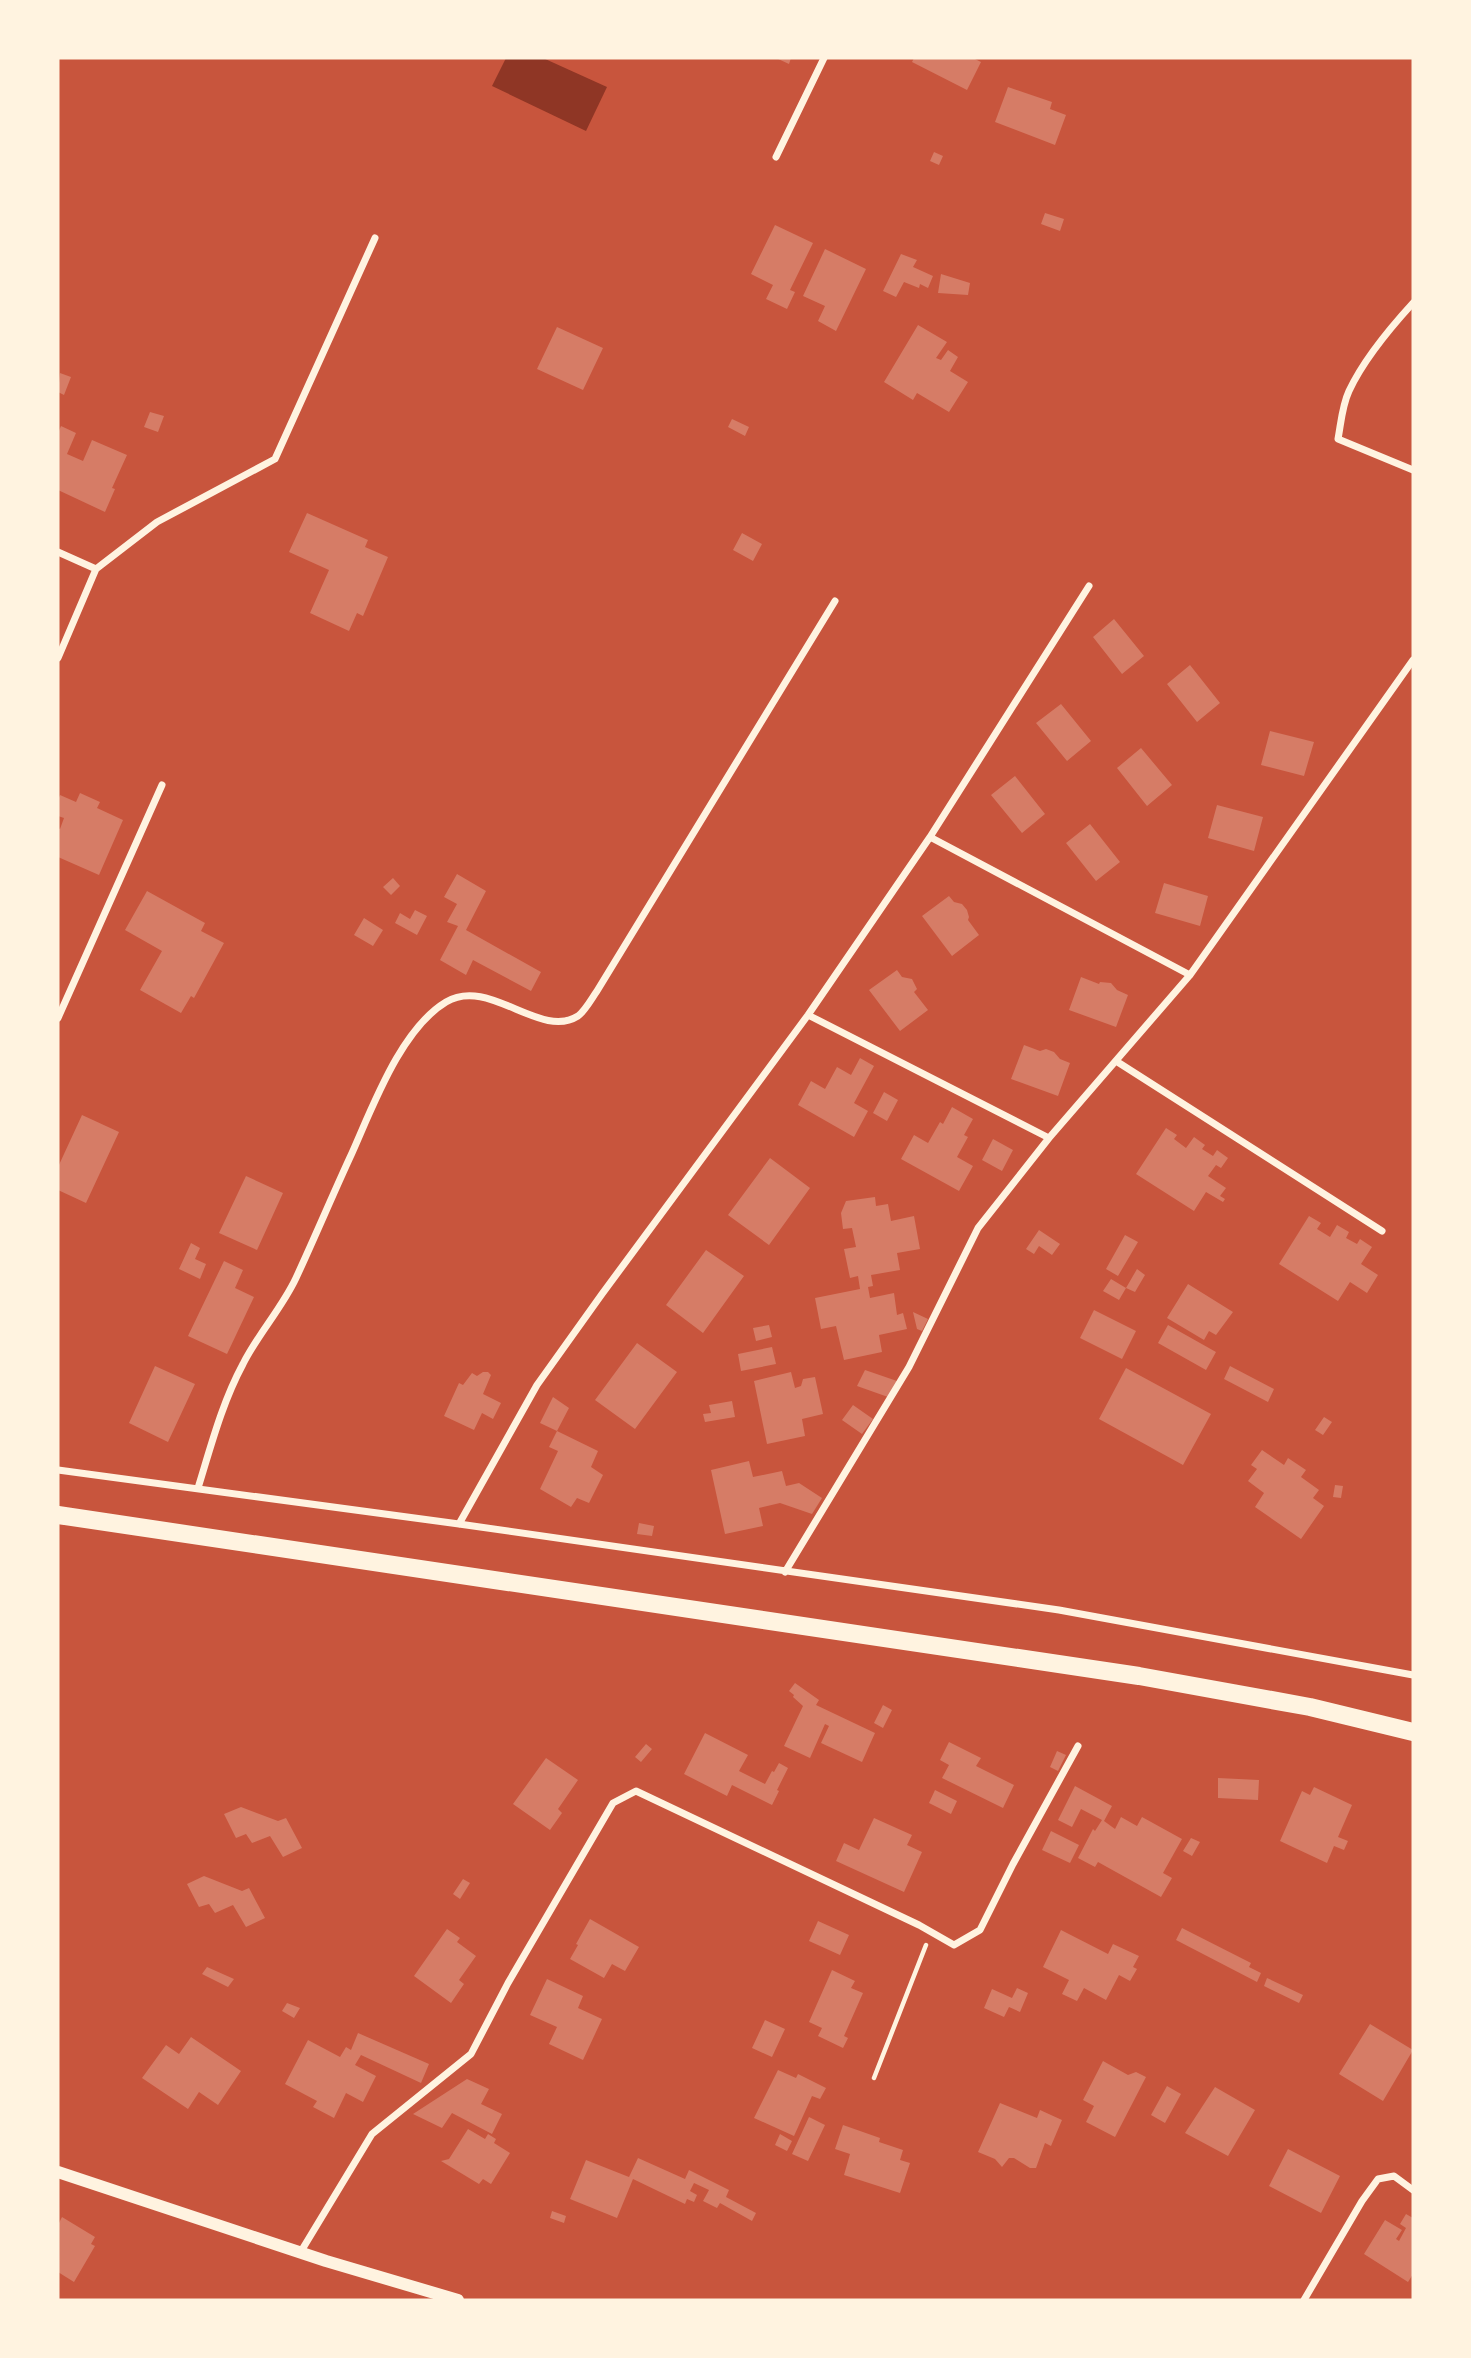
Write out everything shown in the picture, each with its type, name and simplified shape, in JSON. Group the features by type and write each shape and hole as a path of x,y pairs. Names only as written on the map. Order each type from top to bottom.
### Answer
{"main road":[{"path":"58,1515 1139,1676 1310,1707 1413,1732"}],"street":[{"path":"776,157 824,58"},
{"path":"58,658 96,569 157,522 275,459 375,238"},
{"path":"1413,303 1376,349 1349,390 1338,439 1413,470"},
{"path":"58,552 96,569"},
{"path":"459,1524 537,1385 808,1014 930,837 1088,586"},
{"path":"198,1488 219,1419 243,1363 294,1282 383,1085 415,1030 434,1010 450,1000 472,996 501,1002 541,1019 559,1022 579,1016 597,991 835,601"},
{"path":"785,1572 909,1367 978,1228 1049,1138 1190,975 1413,660"},
{"path":"58,1018 162,785"},
{"path":"930,837 1190,975"},
{"path":"808,1014 1049,1138"},
{"path":"1116,1061 1382,1231"},
{"path":"58,1470 1059,1610 1413,1675"},
{"path":"300,2253 372,2134 471,2054 508,1983 613,1803 636,1791 954,1945 980,1930 1077,1746"},
{"path":"58,2172 300,2253 458,2300"},
{"path":"1304,2300 1362,2201 1378,2179 1394,2176 1413,2190"}],"path":[{"path":"874,2078 931,1932"}],"shaded area":[{"path":"506,58 543,58 607,87 586,131 492,86"}],"building":[{"path":"776,58 791,58 789,64"},
{"path":"914,58 973,58 981,62 967,90 912,62"},
{"path":"1008,87 1052,102 1050,109 1066,115 1055,145 995,122"},
{"path":"934,152 943,156 939,165 930,161"},
{"path":"1045,213 1064,219 1060,231 1041,224"},
{"path":"775,225 813,243 790,290 795,292 787,309 766,299 773,285 751,274"},
{"path":"825,249 866,269 836,331 818,321 825,306 803,296"},
{"path":"901,254 917,260 913,267 933,276 928,288 920,284 919,288 904,282 896,297 883,291"},
{"path":"941,274 970,283 968,295 938,293"},
{"path":"918,325 947,342 936,358 941,360 948,350 958,357 950,371 968,382 949,412 917,393 913,400 884,382"},
{"path":"557,327 603,348 583,390 537,369"},
{"path":"60,373 71,377 64,395 58,392"},
{"path":"150,412 164,416 158,432 144,427"},
{"path":"732,419 749,427 745,436 728,427"},
{"path":"61,426 76,433 67,454 83,461 92,440 127,455 112,488 115,489 105,512 58,490 58,433"},
{"path":"307,513 368,540 365,547 388,557 363,616 357,613 349,631 310,613 329,570 289,552"},
{"path":"742,533 762,544 753,561 733,550"},
{"path":"1114,619 1144,656 1122,674 1093,637"},
{"path":"1190,665 1220,703 1197,722 1167,684"},
{"path":"1061,704 1091,741 1067,761 1036,723"},
{"path":"1270,731 1314,742 1304,776 1261,765"},
{"path":"1141,748 1172,785 1147,806 1117,768"},
{"path":"1015,776 1045,814 1022,833 991,795"},
{"path":"80,793 100,802 97,808 123,820 99,875 58,857 58,828 60,829 64,818 58,816 58,800 60,795 76,802"},
{"path":"1217,805 1263,817 1254,851 1208,838"},
{"path":"1090,824 1120,862 1096,881 1066,843"},
{"path":"457,874 486,891 466,930 541,972 531,991 473,960 466,975 440,960 458,926 447,922 457,904 444,897"},
{"path":"393,878 400,886 391,895 383,887"},
{"path":"1164,883 1208,896 1200,926 1155,913"},
{"path":"147,891 205,923 201,931 224,943 194,998 191,996 181,1013 140,990 162,951 125,930"},
{"path":"949,896 967,910 968,920 979,935 952,956 922,916"},
{"path":"415,910 427,916 417,935 395,923 400,913 410,919"},
{"path":"364,918 383,930 373,946 354,935"},
{"path":"897,970 902,977 912,979 917,989 914,992 928,1010 900,1031 869,990"},
{"path":"1081,977 1099,984 1111,983 1117,990 1128,995 1116,1027 1069,1010"},
{"path":"1024,1045 1040,1051 1046,1049 1054,1052 1060,1059 1070,1063 1058,1096 1011,1079"},
{"path":"860,1058 874,1066 854,1103 868,1111 854,1137 798,1105 811,1081 825,1089 837,1067 851,1075"},
{"path":"884,1092 898,1100 887,1121 873,1113"},
{"path":"952,1107 973,1119 964,1135 968,1137 957,1157 973,1166 959,1191 901,1159 914,1135 928,1143"},
{"path":"82,1115 119,1132 86,1203 58,1190 58,1167"},
{"path":"1166,1128 1177,1135 1174,1139 1186,1148 1194,1137 1205,1145 1202,1149 1213,1156 1217,1150 1228,1158 1221,1168 1216,1165 1208,1176 1226,1188 1220,1196 1225,1199 1223,1202 1206,1192 1194,1211 1136,1174"},
{"path":"993,1139 1013,1150 1002,1171 982,1160"},
{"path":"770,1158 810,1188 769,1245 728,1215"},
{"path":"246,1176 283,1193 257,1250 219,1233"},
{"path":"875,1197 876,1206 888,1204 891,1221 914,1216 920,1249 897,1253 900,1270 871,1275 873,1286 868,1287 870,1298 894,1293 897,1315 903,1313 907,1329 879,1335 882,1352 844,1360 836,1326 821,1329 815,1298 860,1289 858,1276 850,1278 844,1249 856,1247 852,1228 843,1229 841,1213 846,1201"},
{"path":"1309,1216 1321,1223 1317,1229 1330,1237 1337,1225 1349,1232 1346,1238 1357,1244 1360,1239 1372,1247 1361,1264 1378,1275 1367,1293 1350,1282 1338,1301 1279,1264"},
{"path":"1039,1230 1060,1244 1052,1255 1039,1246 1034,1254 1026,1249"},
{"path":"1125,1235 1138,1242 1118,1276 1106,1269"},
{"path":"191,1243 200,1248 195,1259 206,1264 200,1279 179,1269"},
{"path":"706,1250 744,1276 703,1333 666,1305"},
{"path":"224,1261 243,1270 235,1288 254,1297 227,1354 188,1336"},
{"path":"1137,1269 1145,1275 1135,1292 1126,1288"},
{"path":"1111,1279 1126,1288 1119,1300 1103,1291"},
{"path":"1188,1284 1233,1312 1216,1335 1209,1331 1204,1340 1167,1318"},
{"path":"1094,1310 1136,1331 1122,1359 1080,1338"},
{"path":"913,1312 928,1319 922,1331 917,1329"},
{"path":"769,1325 772,1337 756,1341 753,1328"},
{"path":"1168,1325 1216,1352 1206,1370 1158,1343"},
{"path":"637,1343 677,1372 635,1429 595,1400"},
{"path":"772,1347 776,1364 741,1371 738,1354"},
{"path":"155,1366 195,1384 168,1442 129,1423"},
{"path":"1230,1366 1274,1389 1268,1402 1224,1379"},
{"path":"1126,1368 1211,1414 1183,1465 1099,1419"},
{"path":"865,1370 897,1381 888,1397 857,1386"},
{"path":"483,1372 491,1375 483,1394 501,1403 493,1419 482,1413 474,1430 444,1416 459,1383 463,1385 472,1373 477,1376"},
{"path":"791,1372 795,1388 801,1386 803,1379 815,1377 823,1414 802,1419 805,1436 767,1444 754,1381"},
{"path":"553,1397 569,1408 557,1431 540,1423"},
{"path":"732,1401 735,1417 705,1422 703,1414 711,1413 709,1405"},
{"path":"853,1405 873,1419 862,1434 842,1420"},
{"path":"1324,1417 1332,1422 1323,1435 1315,1430"},
{"path":"557,1431 598,1451 591,1467 603,1475 589,1503 577,1498 571,1507 540,1489 558,1451 549,1447"},
{"path":"1262,1450 1284,1465 1288,1458 1306,1470 1301,1477 1319,1490 1313,1498 1324,1506 1301,1539 1255,1507 1264,1493 1248,1481 1257,1469 1251,1465"},
{"path":"749,1461 753,1477 782,1471 786,1486 799,1483 822,1498 812,1514 780,1503 759,1508 763,1526 725,1534 711,1470"},
{"path":"1335,1485 1343,1486 1341,1498 1333,1497"},
{"path":"639,1523 654,1526 652,1536 637,1534"},
{"path":"795,1683 819,1700 816,1705 875,1733 862,1762 821,1743 829,1726 825,1724 810,1758 784,1746 803,1706 789,1691"},
{"path":"883,1705 892,1710 883,1728 874,1723"},
{"path":"705,1733 748,1755 739,1771 765,1784 779,1763 788,1768 772,1805 732,1785 727,1796 684,1774"},
{"path":"949,1742 981,1758 976,1766 1014,1785 1003,1808 942,1778 949,1765 940,1760"},
{"path":"646,1744 652,1749 641,1762 635,1757"},
{"path":"1057,1751 1066,1755 1058,1771 1050,1767"},
{"path":"546,1758 578,1780 558,1809 562,1813 550,1830 513,1804"},
{"path":"1218,1778 1259,1780 1258,1800 1218,1798"},
{"path":"1075,1786 1112,1806 1104,1821 1115,1829 1121,1817 1137,1826 1142,1817 1182,1839 1163,1873 1172,1878 1161,1897 1098,1862 1095,1867 1078,1858 1093,1829 1095,1831 1102,1820 1081,1809 1072,1827 1058,1820"},
{"path":"1314,1787 1352,1805 1338,1837 1348,1841 1344,1850 1334,1846 1327,1863 1280,1841 1302,1791 1310,1795"},
{"path":"935,1790 957,1801 951,1814 929,1803"},
{"path":"241,1807 278,1821 286,1818 302,1848 283,1857 270,1836 252,1843 246,1834 236,1838 224,1814"},
{"path":"874,1818 912,1835 907,1845 922,1852 904,1892 836,1861 844,1843 859,1850"},
{"path":"1051,1831 1079,1845 1070,1863 1042,1850"},
{"path":"1191,1838 1200,1842 1192,1856 1183,1851"},
{"path":"204,1876 242,1891 249,1888 265,1918 246,1927 233,1905 215,1913 209,1904 199,1907 187,1884"},
{"path":"463,1879 470,1883 460,1899 453,1894"},
{"path":"590,1919 639,1947 625,1971 612,1964 604,1978 570,1959"},
{"path":"818,1921 849,1935 840,1955 809,1941"},
{"path":"1182,1928 1251,1963 1249,1967 1261,1973 1257,1982 1176,1940"},
{"path":"447,1929 460,1938 457,1942 476,1956 459,1980 464,1984 451,2003 414,1976"},
{"path":"1061,1930 1108,1954 1113,1944 1139,1956 1133,1967 1137,1969 1130,1981 1119,1975 1106,2000 1084,1988 1077,2001 1062,1994 1069,1980 1043,1967"},
{"path":"207,1967 234,1979 228,1987 202,1974"},
{"path":"832,1970 855,1981 851,1988 863,1993 844,2036 848,2038 843,2048 818,2036 822,2028 809,2022"},
{"path":"1267,1978 1303,1995 1299,2003 1264,1986"},
{"path":"547,1979 583,1996 578,2008 602,2019 583,2060 549,2044 557,2027 530,2015"},
{"path":"1017,1988 1028,1993 1020,2012 1009,2007 1004,2017 984,2008 992,1989 1012,1998"},
{"path":"287,2003 300,2008 294,2018 282,2011"},
{"path":"765,2020 785,2029 772,2057 752,2048"},
{"path":"1370,2024 1413,2050 1383,2101 1339,2074"},
{"path":"358,2033 429,2064 421,2083 361,2055 355,2065 376,2076 363,2102 346,2093 334,2118 313,2107 317,2101 285,2084 308,2040 340,2057 346,2047 351,2050"},
{"path":"191,2037 241,2071 218,2105 199,2092 188,2109 142,2078 166,2045 179,2054"},
{"path":"1103,2061 1128,2075 1136,2072 1146,2077 1115,2137 1086,2122 1094,2106 1083,2100"},
{"path":"778,2070 796,2078 798,2074 826,2088 820,2099 812,2096 794,2136 754,2118"},
{"path":"467,2079 489,2089 481,2104 502,2114 492,2134 452,2113 442,2128 413,2114"},
{"path":"1167,2086 1181,2094 1165,2123 1151,2115"},
{"path":"1215,2087 1255,2110 1228,2156 1185,2133"},
{"path":"1000,2103 1037,2118 1040,2110 1062,2120 1051,2146 1045,2143 1036,2168 1030,2168 1014,2158 1009,2158 1002,2167 995,2159 978,2152"},
{"path":"809,2117 825,2125 808,2161 792,2154"},
{"path":"843,2125 880,2138 879,2142 903,2150 900,2160 910,2163 900,2193 844,2175 850,2154 835,2149"},
{"path":"468,2129 485,2139 488,2134 496,2139 494,2143 510,2153 491,2184 483,2179 479,2184 441,2161 449,2159"},
{"path":"780,2134 792,2141 787,2151 775,2145"},
{"path":"1288,2149 1340,2176 1321,2213 1269,2186"},
{"path":"638,2158 685,2179 689,2170 729,2190 726,2197 756,2213 752,2221 720,2203 717,2208 703,2201 709,2190 694,2183 690,2191 697,2195 694,2202 687,2199 685,2204 633,2179 617,2218 570,2199 586,2160 629,2177"},
{"path":"552,2211 566,2216 564,2223 550,2218"},
{"path":"1406,2214 1413,2218 1413,2274 1408,2282 1364,2254 1385,2220 1402,2230 1396,2239 1399,2241 1406,2228 1400,2224"},
{"path":"62,2217 95,2237 91,2244 95,2246 74,2282 58,2272 58,2225"}]}
